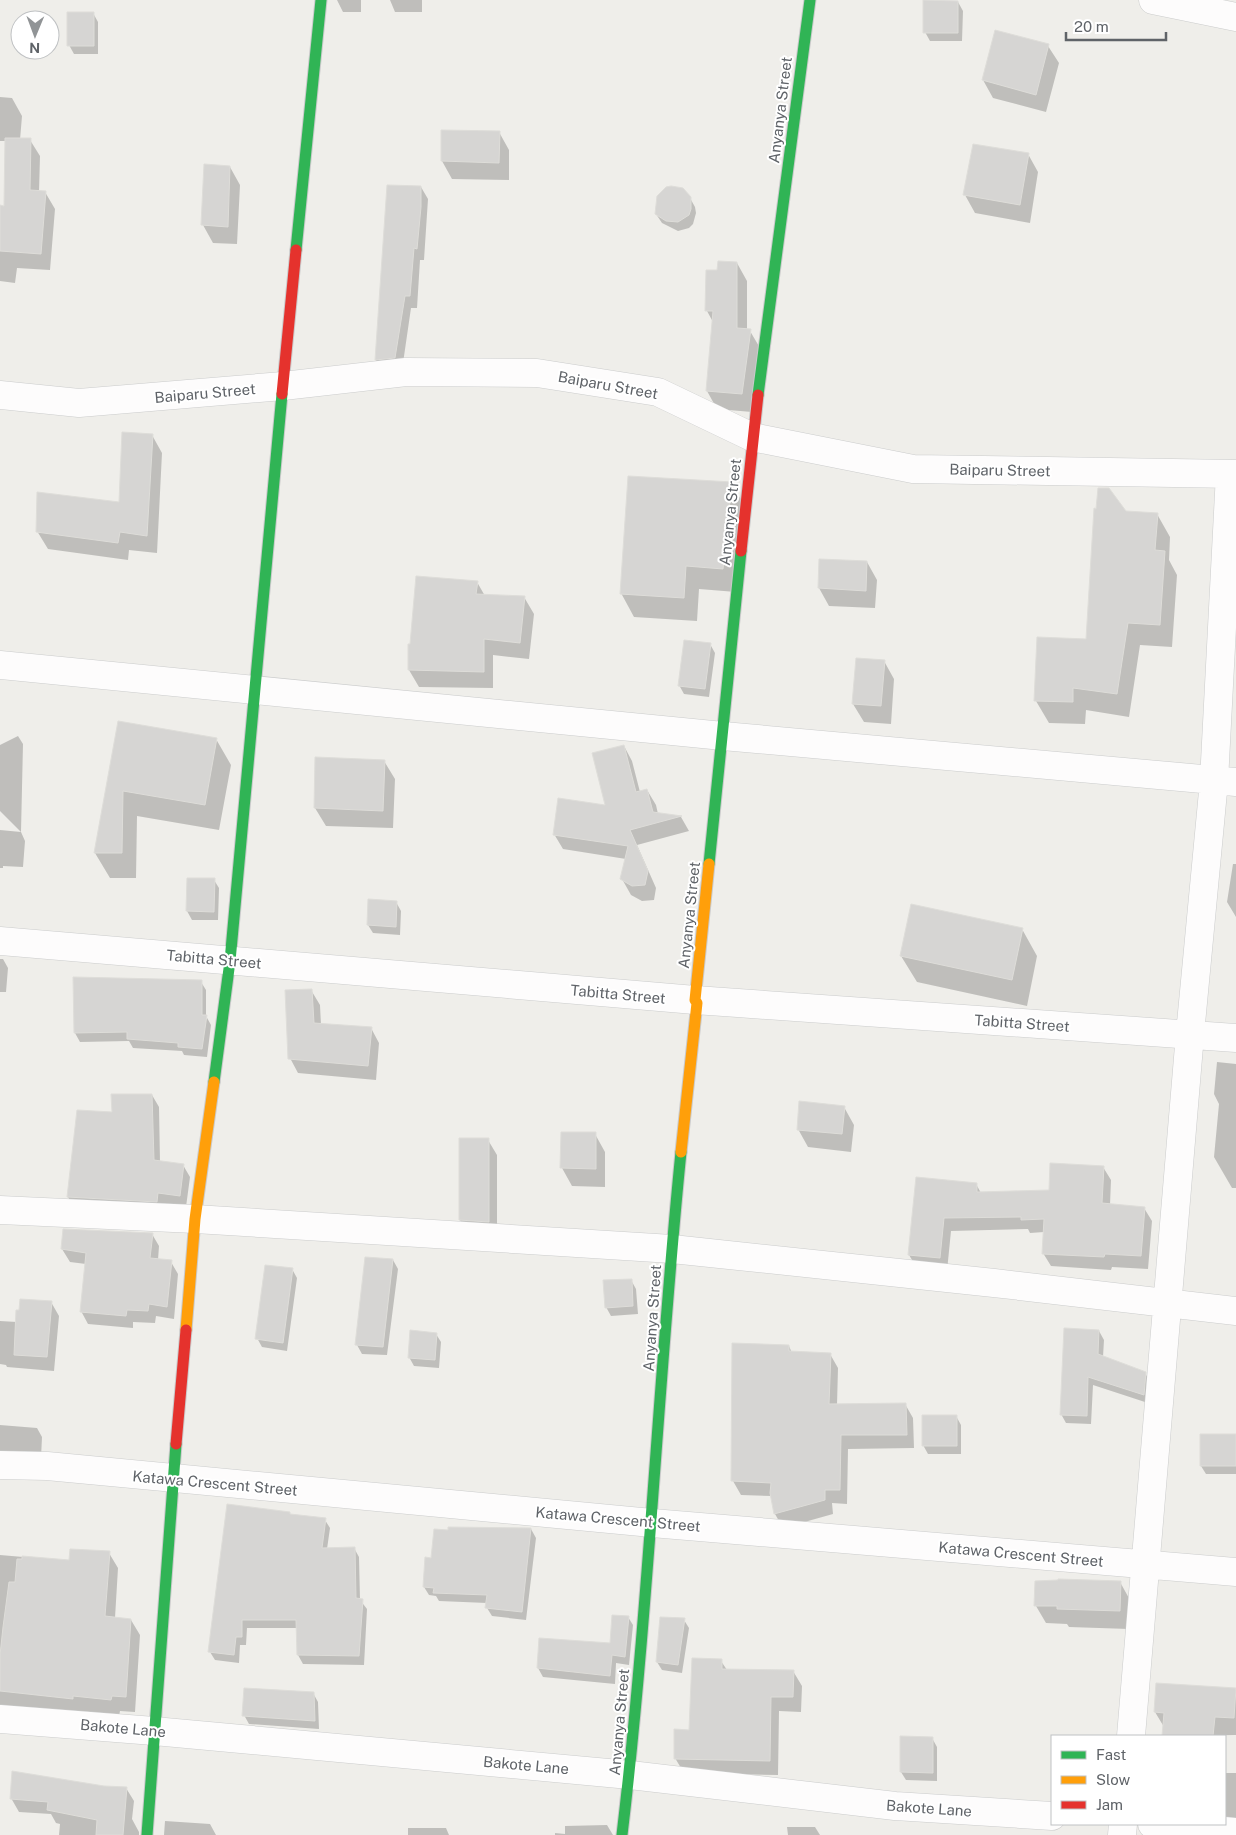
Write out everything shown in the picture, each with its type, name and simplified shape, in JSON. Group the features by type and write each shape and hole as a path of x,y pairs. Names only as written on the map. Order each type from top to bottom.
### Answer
{"street":[{"path":"147,1835 173,1479 195,1219 230,961 254,691 321,0"},
{"name":"Anyanya Street","path":"622,1835 630,1774 652,1522 672,1249 697,1003 695,1000 752,437 810,0"},
{"path":"1154,0 1236,17"},
{"name":"Baiparu Street","path":"0,394 79,403 283,386 406,372 538,373 658,392 752,437 913,468 1233,474"},
{"path":"1131,1735 1190,1034 1225,781 1233,474"},
{"path":"0,665 722,736 1225,781"},
{"name":"Tabitta Street","path":"0,941 695,1000 1236,1038"},
{"path":"0,1210 195,1219 672,1249 1236,1311"},
{"name":"Katawa Crescent Street","path":"0,1465 47,1466 652,1522 1236,1572"},
{"name":"Bakote Lane","path":"0,1719 630,1774 895,1806 1051,1816"},
{"path":"1162,1825 1236,1832"}],"building":[{"path":"923,0 958,1 958,33 923,33"},
{"path":"67,12 94,12 94,46 67,46"},
{"path":"995,30 1049,44 1036,95 982,80"},
{"path":"441,130 500,131 499,163 441,161"},
{"path":"5,138 31,138 30,190 46,191 41,254 0,251 0,205 4,206"},
{"path":"973,144 1029,153 1020,205 963,195"},
{"path":"204,164 230,166 228,227 201,225"},
{"path":"387,185 421,186 421,207 417,249 414,248 410,296 405,296 395,358 375,360"},
{"path":"666,187 683,188 691,197 689,215 678,222 666,221 655,214 657,196"},
{"path":"718,261 737,262 737,328 751,329 742,394 706,391 713,311 705,311 706,270 717,270"},
{"path":"122,432 153,434 147,536 120,532 118,543 36,532 37,492 119,502"},
{"path":"628,476 732,482 723,569 686,566 684,598 620,594"},
{"path":"1098,488 1109,488 1126,511 1158,513 1155,550 1165,551 1160,625 1128,623 1117,694 1073,688 1073,702 1034,701 1037,637 1086,639 1094,508 1096,509"},
{"path":"819,559 867,561 866,591 818,588"},
{"path":"416,576 478,581 476,594 525,596 520,643 484,639 484,672 408,670 408,644 410,644"},
{"path":"684,640 711,643 705,689 678,686"},
{"path":"856,658 885,660 881,706 852,704"},
{"path":"118,721 217,738 205,805 123,791 122,853 94,853"},
{"path":"624,745 636,792 647,789 653,812 682,816 630,830 648,871 645,885 632,886 620,879 628,846 553,835 558,798 605,805 592,753"},
{"path":"315,757 385,760 383,811 314,808"},
{"path":"187,878 215,878 214,912 186,911"},
{"path":"368,899 397,901 396,927 367,925"},
{"path":"911,904 1023,928 1012,980 900,956"},
{"path":"73,977 202,980 202,1015 207,1015 202,1049 178,1047 178,1043 127,1039 127,1032 74,1033"},
{"path":"312,989 314,1023 372,1027 368,1066 288,1059 285,990"},
{"path":"111,1094 152,1094 154,1160 184,1164 180,1196 158,1193 157,1202 67,1197 77,1110 112,1112"},
{"path":"799,1101 845,1106 842,1134 797,1130"},
{"path":"561,1132 596,1132 596,1169 560,1168"},
{"path":"459,1138 489,1138 489,1222 459,1220"},
{"path":"1050,1163 1104,1166 1102,1203 1145,1207 1141,1256 1105,1254 1104,1257 1042,1254 1044,1219 1021,1220 1021,1217 944,1218 940,1258 908,1255 916,1177 977,1183 977,1192 1049,1190"},
{"path":"63,1229 153,1233 150,1258 172,1260 167,1307 149,1304 148,1311 127,1310 126,1316 80,1312 86,1253 61,1249"},
{"path":"365,1257 393,1259 383,1347 355,1345"},
{"path":"265,1265 293,1268 283,1343 255,1339"},
{"path":"632,1279 633,1306 605,1308 603,1280"},
{"path":"20,1299 52,1301 47,1357 14,1355 16,1310 19,1310"},
{"path":"1064,1328 1099,1330 1098,1354 1146,1372 1144,1395 1088,1377 1087,1416 1060,1415"},
{"path":"410,1330 437,1333 435,1360 408,1358"},
{"path":"732,1343 789,1345 789,1351 831,1353 829,1404 906,1403 907,1435 841,1435 840,1490 825,1490 825,1500 774,1514 770,1493 771,1483 731,1481"},
{"path":"922,1415 957,1415 957,1446 922,1446"},
{"path":"1200,1434 1236,1434 1236,1466 1200,1466"},
{"path":"227,1504 326,1518 322,1548 355,1547 356,1598 363,1599 359,1656 297,1655 296,1620 242,1620 242,1637 236,1637 234,1655 208,1652"},
{"path":"448,1527 531,1528 522,1612 485,1608 487,1595 433,1593 434,1588 423,1587 425,1557 431,1558 434,1529 448,1530"},
{"path":"70,1549 110,1551 105,1616 131,1619 126,1697 112,1696 111,1700 73,1696 73,1699 0,1691 0,1655 3,1627 9,1582 15,1582 17,1559 22,1559 22,1556 69,1560"},
{"path":"1058,1579 1121,1581 1120,1611 1057,1609 1057,1606 1034,1606 1035,1581"},
{"path":"612,1615 629,1616 625,1657 612,1655 610,1676 537,1668 539,1638 610,1643"},
{"path":"660,1617 685,1618 678,1665 656,1662"},
{"path":"692,1658 722,1659 722,1669 794,1670 793,1697 771,1697 770,1761 674,1759 674,1729 689,1730"},
{"path":"1156,1683 1236,1688 1234,1718 1215,1717 1213,1735 1162,1735 1164,1713 1154,1712"},
{"path":"244,1688 314,1692 315,1721 242,1716"},
{"path":"900,1736 933,1737 933,1773 900,1772"},
{"path":"12,1771 104,1786 127,1787 123,1835 96,1835 97,1820 47,1810 48,1802 10,1799"}],"traffic: fast":[{"path":"296,250 321,0"},
{"path":"758,395 810,0"},
{"path":"214,1082 230,961 282,394"},
{"path":"709,864 741,551"},
{"path":"622,1835 639,1664 681,1152"},
{"path":"147,1835 176,1444"}],"traffic: slow":[{"path":"681,1152 697,1003 695,1000 709,864"},
{"path":"186,1330 195,1219 214,1082"}],"traffic: jam":[{"path":"282,394 296,250"},
{"path":"741,551 758,395"},
{"path":"176,1444 186,1330"}]}
